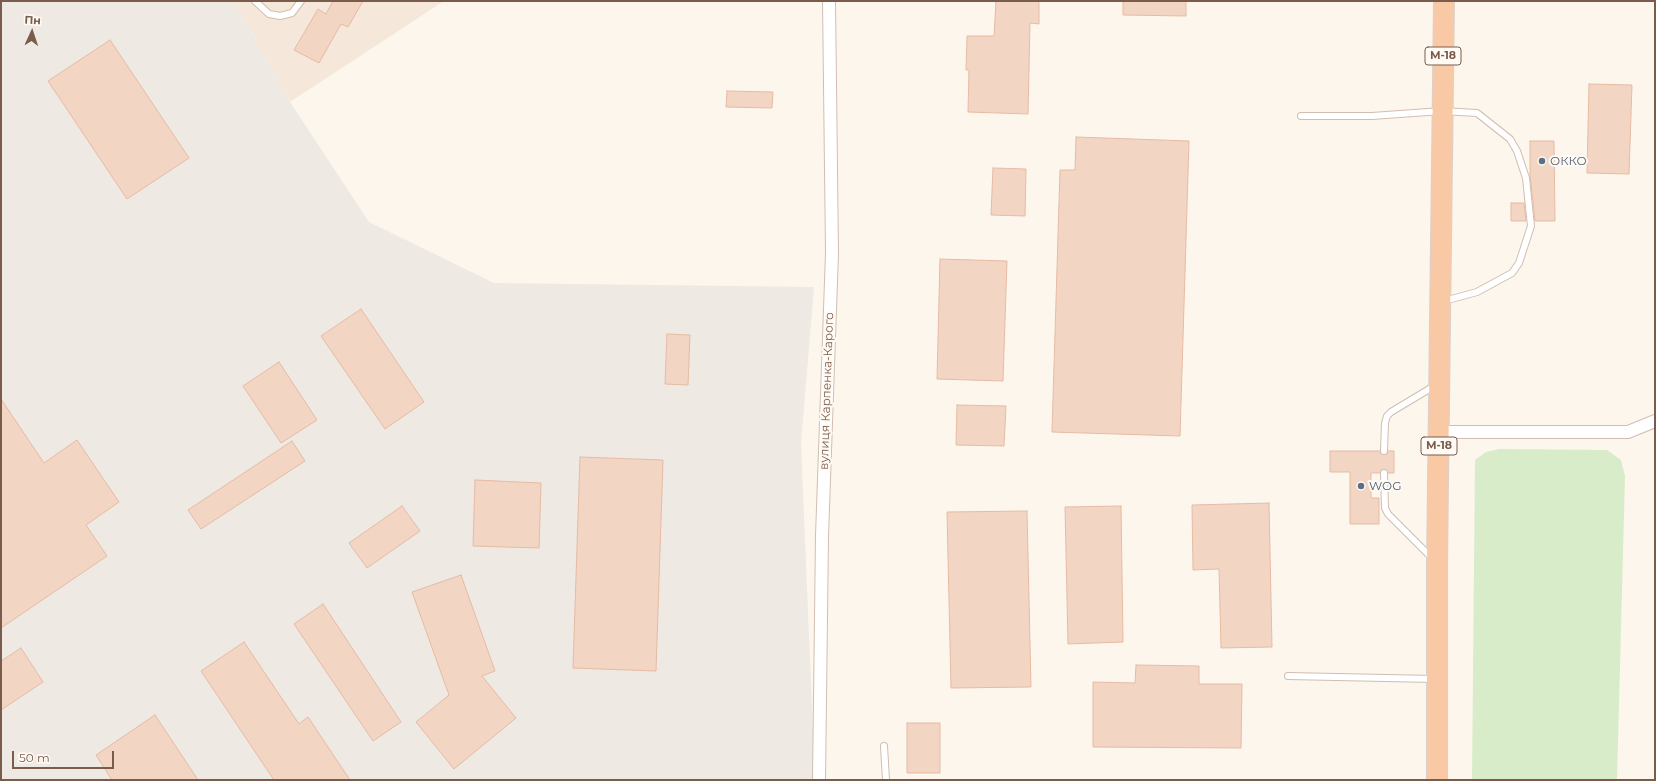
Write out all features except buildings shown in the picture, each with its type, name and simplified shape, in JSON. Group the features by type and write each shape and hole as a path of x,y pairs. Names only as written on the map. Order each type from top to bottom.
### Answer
{"highway":[{"name":"М-18","path":"1437,780 1437,563 1440,432 1439,302 1444,1"}],"street":[{"name":"вулиця Карпенка-Карого","path":"819,780 822,536 832,253 829,1"},
{"path":"1440,432 1628,432 1655,421"}],"lane":[{"path":"255,1 268,14 280,16 292,13 300,1"},
{"path":"1300,116 1372,116 1442,111 1477,113 1510,139 1517,151 1526,178 1531,226 1519,263 1512,273 1477,292 1439,302"},
{"path":"1384,451 1385,423 1391,412 1439,383"},
{"path":"1384,473 1385,508 1388,514 1437,563"},
{"path":"1288,676 1437,679"},
{"path":"884,746 886,780"}],"shaded area":[{"path":"1,1 234,1 290,102 369,222 494,283 814,287 801,443 815,780 1,780"},
{"path":"234,1 444,1 290,102"}],"green space":[{"path":"1499,449 1607,450 1621,460 1625,476 1617,780 1472,780 1475,460 1486,452"}],"place":[{"name":"ОККО","path":"1542,161"},
{"name":"WOG","path":"1361,486"}]}
